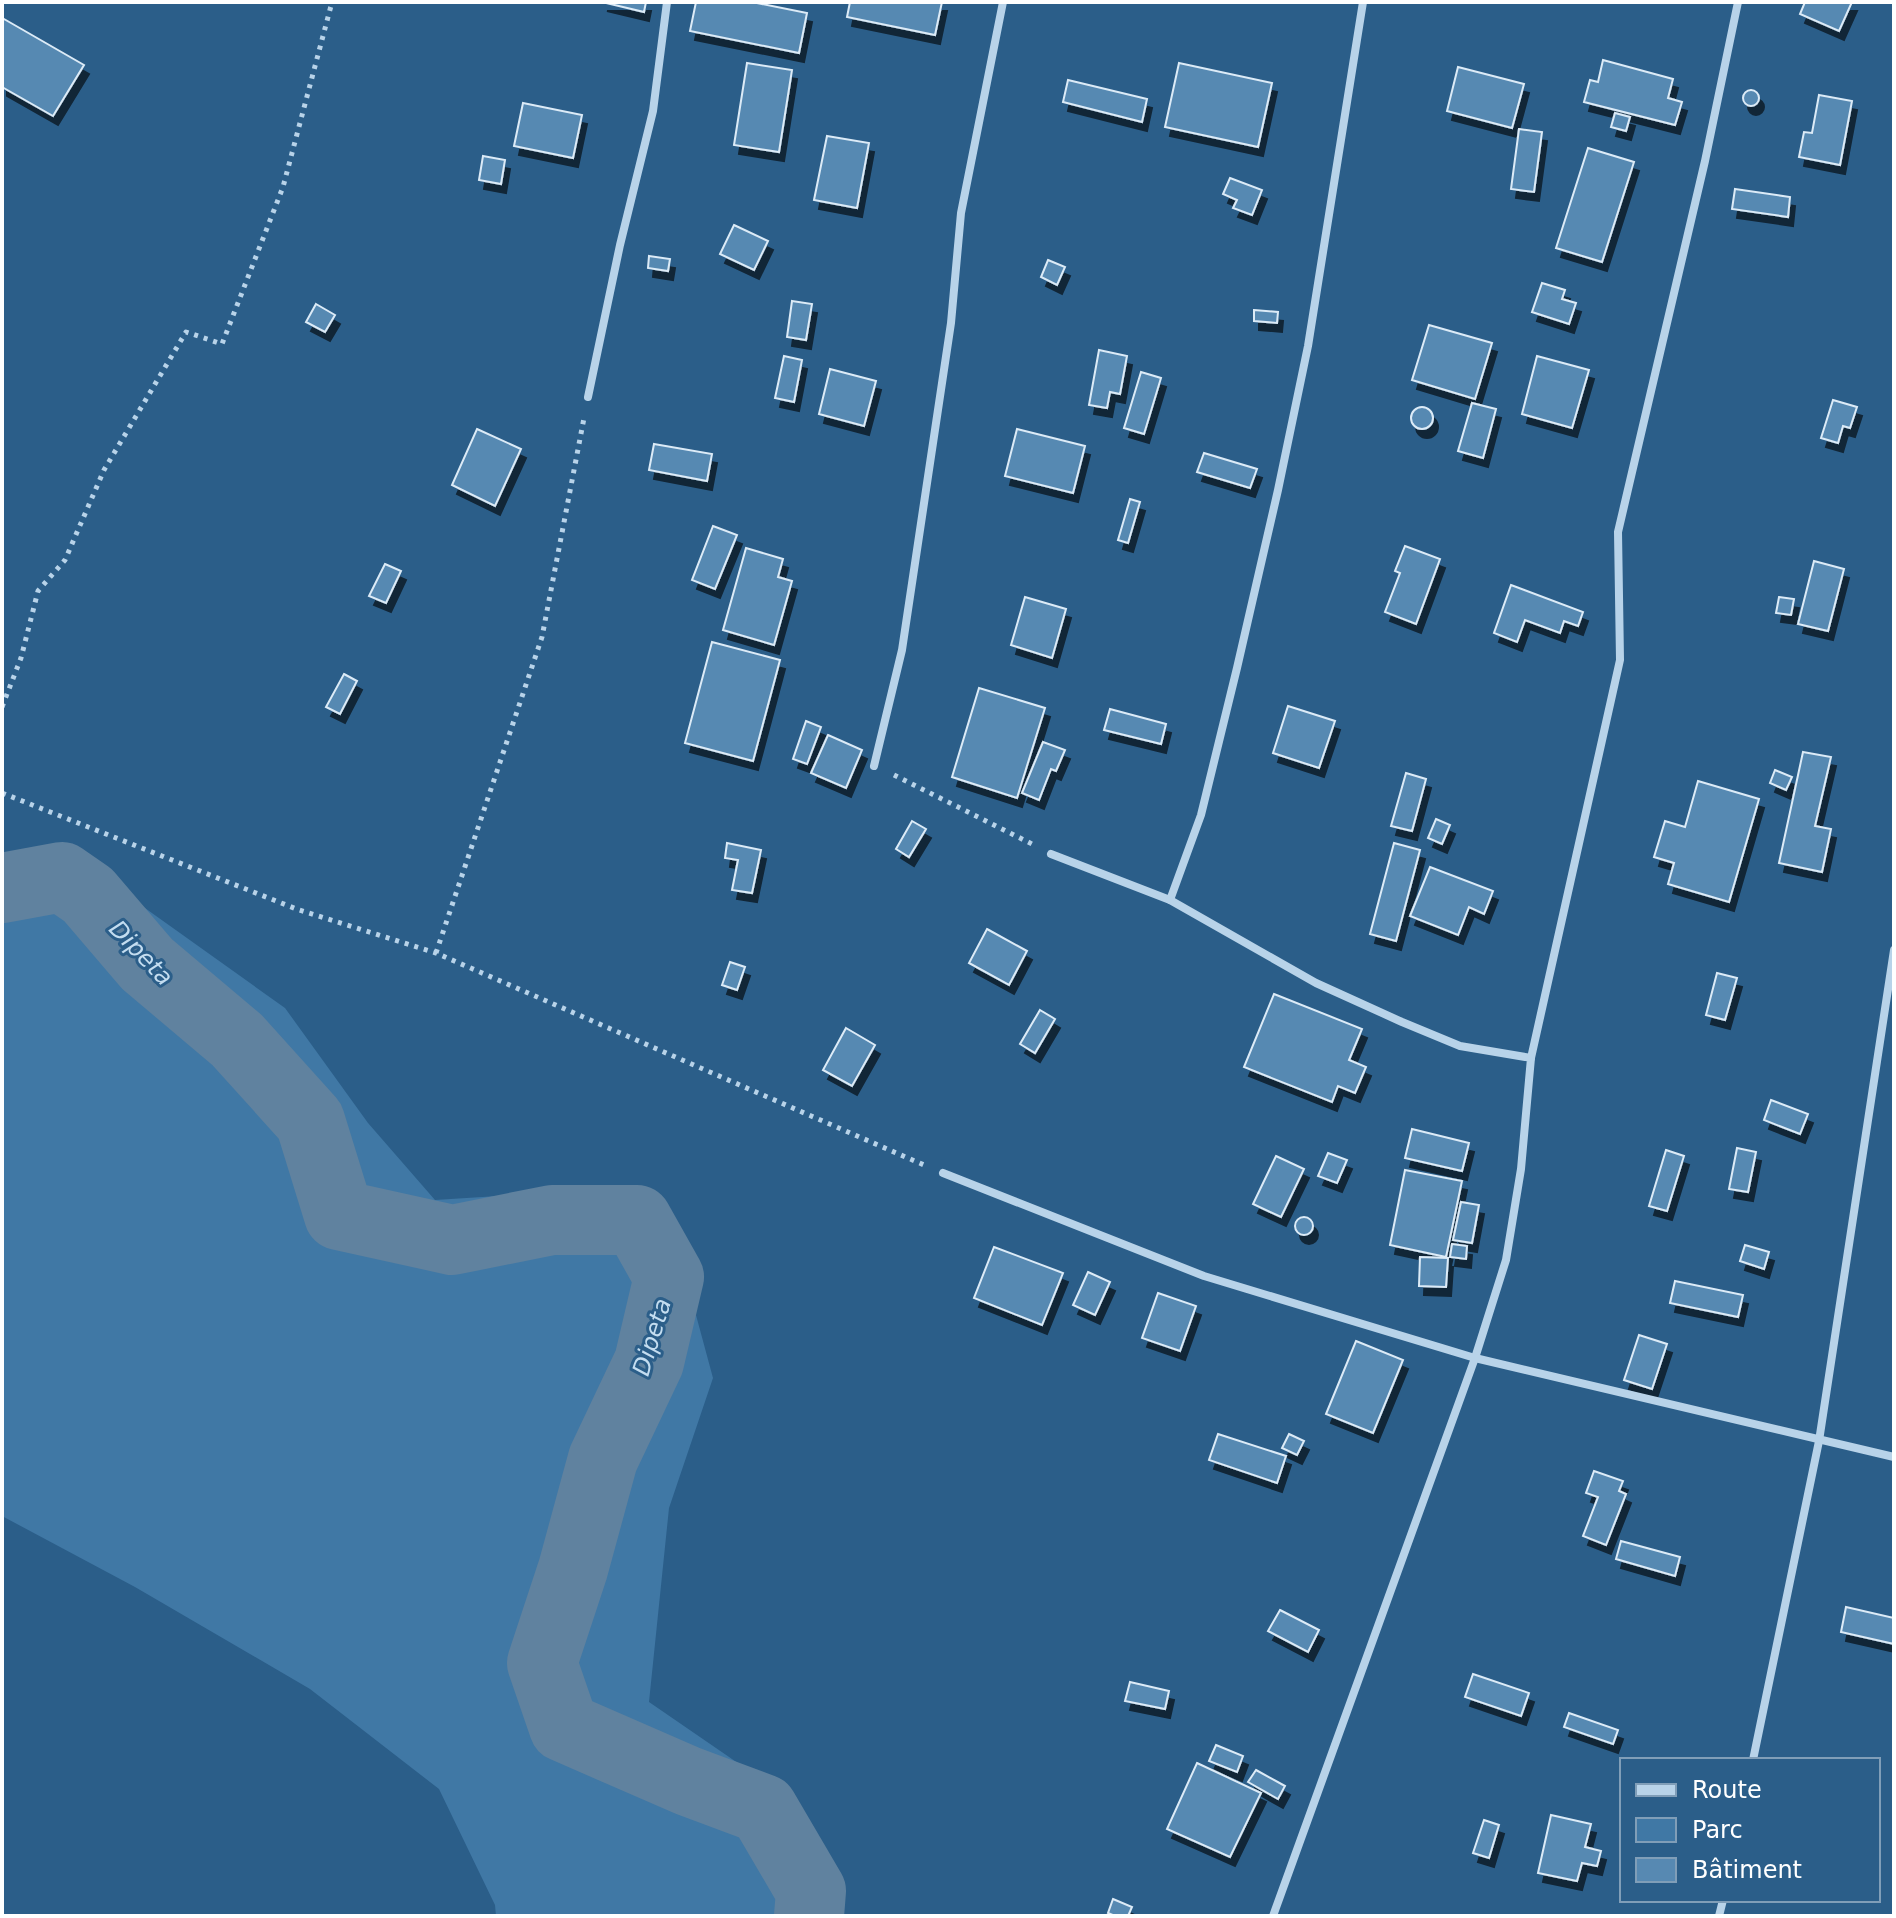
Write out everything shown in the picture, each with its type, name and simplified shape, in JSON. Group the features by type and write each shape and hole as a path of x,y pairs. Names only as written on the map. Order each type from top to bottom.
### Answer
{"street":[{"path":"588,397 620,245 653,111 667,2"},
{"path":"874,766 902,650 951,323 961,213 1003,2"},
{"path":"1170,900 1201,815 1284,461 1308,346 1363,2"},
{"path":"1273,1916 1475,1358 1506,1260 1521,1169 1531,1058 1620,660 1618,532 1705,161 1738,2"},
{"path":"1051,854 1170,900 1316,983 1402,1022 1460,1046 1531,1058"},
{"path":"1753,1758 1819,1441 1894,950"},
{"path":"943,1173 1204,1276 1475,1358 1894,1457"}],"path":[{"path":"2,707 21,658 38,591 65,560 104,470 186,332 222,344 283,187 332,2"},
{"path":"436,953 542,637 588,397"},
{"path":"874,766 1051,854"},
{"path":"2,793 299,910 436,953 943,1173"}],"green space":[{"path":"65,851 285,1008 368,1123 435,1200 610,1189 666,1204 713,1378 669,1508 649,1702 764,1781 839,1877 833,1916 496,1916 495,1905 439,1789 310,1689 135,1587 2,1516 2,856"}],"building":[{"path":"602,2 646,2 644,12"},
{"path":"696,2 752,2 807,13 799,53 690,31"},
{"path":"850,2 942,2 935,35 847,17"},
{"path":"1805,2 1852,2 1839,31 1800,14"},
{"path":"4,19 84,65 53,116 2,87"},
{"path":"1603,60 1673,79 1668,98 1682,102 1675,125 1584,102 1590,80 1598,82"},
{"path":"747,63 792,70 779,152 734,145"},
{"path":"1179,63 1272,83 1258,147 1165,127"},
{"path":"1458,67 1524,84 1512,128 1447,111"},
{"path":"1068,80 1147,99 1142,122 1063,102"},
{"path":"1751,90 1759,98 1751,106 1743,98"},
{"path":"1819,95 1852,101 1840,165 1799,157 1804,132 1812,133"},
{"path":"523,103 582,115 573,158 514,146"},
{"path":"1615,113 1630,117 1626,131 1611,127"},
{"path":"1519,129 1542,132 1534,192 1511,189"},
{"path":"827,136 869,143 857,208 814,200"},
{"path":"1588,148 1634,162 1602,262 1556,248"},
{"path":"483,156 505,160 501,184 479,180"},
{"path":"1230,178 1262,190 1252,215 1233,208 1237,200 1223,194"},
{"path":"1735,189 1790,197 1788,217 1732,209"},
{"path":"734,225 768,241 754,270 720,254"},
{"path":"649,256 670,259 668,271 648,268"},
{"path":"1048,260 1065,267 1057,285 1041,277"},
{"path":"1542,283 1565,290 1562,299 1576,303 1569,324 1532,312"},
{"path":"792,301 812,304 806,340 787,337"},
{"path":"316,304 335,315 325,332 306,322"},
{"path":"1254,310 1278,312 1277,323 1254,321"},
{"path":"1429,325 1492,343 1475,399 1412,380"},
{"path":"1099,350 1127,356 1120,394 1110,392 1107,408 1089,405"},
{"path":"784,356 802,360 794,402 775,398"},
{"path":"1537,356 1589,370 1572,428 1522,414"},
{"path":"830,369 876,381 864,426 819,414"},
{"path":"1141,372 1161,378 1144,434 1124,428"},
{"path":"1833,400 1857,407 1850,428 1843,426 1838,443 1821,438"},
{"path":"1472,403 1496,409 1483,458 1458,451"},
{"path":"1422,407 1430,410 1433,418 1430,426 1422,429 1414,426 1411,418 1414,410"},
{"path":"477,429 521,449 495,506 452,485"},
{"path":"1017,429 1085,446 1073,493 1005,476"},
{"path":"654,444 712,454 707,481 649,470"},
{"path":"1204,453 1257,469 1250,488 1197,472"},
{"path":"1130,499 1140,502 1128,543 1118,540"},
{"path":"713,526 737,535 715,589 692,580"},
{"path":"1405,546 1440,559 1416,624 1385,612 1400,573 1395,571"},
{"path":"746,548 783,559 778,577 792,581 774,645 723,630"},
{"path":"1814,561 1844,569 1828,631 1798,624"},
{"path":"385,564 401,571 386,603 369,596"},
{"path":"1511,585 1583,612 1578,626 1564,621 1560,633 1525,620 1517,642 1494,633"},
{"path":"1025,597 1066,609 1052,658 1011,645"},
{"path":"1779,597 1794,599 1791,615 1776,613"},
{"path":"712,642 780,660 753,761 685,743"},
{"path":"344,674 357,681 340,714 326,707"},
{"path":"979,688 1045,708 1017,798 952,777"},
{"path":"1288,706 1335,721 1319,768 1273,753"},
{"path":"1110,709 1166,724 1161,744 1104,730"},
{"path":"806,721 821,727 807,764 793,759"},
{"path":"828,735 862,750 846,788 811,773"},
{"path":"1043,742 1065,750 1056,771 1051,769 1039,800 1022,793"},
{"path":"1803,752 1831,757 1815,826 1831,829 1822,872 1779,863"},
{"path":"1775,770 1792,777 1786,790 1770,783"},
{"path":"1406,773 1426,779 1412,831 1391,826"},
{"path":"1698,781 1759,799 1729,902 1668,884 1674,863 1654,857 1665,821 1685,827"},
{"path":"1436,819 1450,825 1442,844 1428,838"},
{"path":"912,821 926,829 909,857 896,849"},
{"path":"727,843 761,850 752,893 732,890 738,860 725,858"},
{"path":"1394,843 1420,850 1396,941 1370,934"},
{"path":"1430,867 1493,891 1484,914 1469,907 1458,935 1410,916"},
{"path":"987,929 1027,951 1009,985 969,963"},
{"path":"730,962 745,967 737,990 722,985"},
{"path":"1717,973 1737,978 1725,1020 1706,1015"},
{"path":"1274,994 1362,1029 1349,1060 1366,1067 1355,1093 1338,1086 1332,1102 1244,1067"},
{"path":"1040,1010 1055,1019 1035,1053 1020,1044"},
{"path":"846,1028 875,1045 852,1086 823,1070"},
{"path":"1771,1100 1808,1114 1800,1134 1764,1120"},
{"path":"1412,1129 1469,1143 1462,1171 1405,1158"},
{"path":"1737,1148 1756,1152 1748,1192 1729,1189"},
{"path":"1666,1150 1684,1156 1667,1211 1649,1206"},
{"path":"1328,1153 1347,1160 1337,1183 1318,1176"},
{"path":"1276,1156 1304,1169 1281,1217 1253,1204"},
{"path":"1405,1170 1462,1181 1446,1257 1390,1245"},
{"path":"1461,1202 1479,1205 1472,1243 1453,1240"},
{"path":"1304,1217 1313,1226 1304,1235 1295,1226"},
{"path":"1452,1244 1467,1246 1466,1259 1450,1257"},
{"path":"1745,1245 1769,1252 1764,1269 1740,1261"},
{"path":"994,1247 1063,1273 1042,1325 974,1298"},
{"path":"1420,1257 1448,1258 1446,1287 1419,1286"},
{"path":"1088,1272 1110,1282 1095,1315 1073,1305"},
{"path":"1675,1281 1743,1295 1738,1317 1670,1303"},
{"path":"1158,1293 1196,1306 1180,1351 1142,1338"},
{"path":"1639,1335 1667,1344 1652,1389 1624,1380"},
{"path":"1356,1341 1403,1360 1373,1433 1326,1414"},
{"path":"1218,1434 1286,1456 1277,1483 1209,1460"},
{"path":"1289,1434 1304,1441 1297,1455 1282,1448"},
{"path":"1594,1471 1623,1481 1619,1491 1626,1494 1606,1545 1583,1536 1598,1497 1586,1493"},
{"path":"1621,1541 1680,1557 1675,1576 1616,1559"},
{"path":"1846,1607 1894,1618 1894,1644 1841,1632"},
{"path":"1280,1610 1319,1630 1308,1652 1268,1631"},
{"path":"1473,1674 1529,1693 1521,1716 1465,1697"},
{"path":"1130,1682 1169,1691 1165,1709 1125,1701"},
{"path":"1569,1713 1618,1730 1613,1744 1564,1727"},
{"path":"1216,1745 1243,1756 1237,1772 1209,1761"},
{"path":"1197,1763 1261,1793 1230,1857 1167,1829"},
{"path":"1256,1770 1285,1786 1278,1799 1248,1782"},
{"path":"1551,1815 1591,1824 1585,1847 1601,1851 1597,1866 1582,1863 1577,1881 1538,1873"},
{"path":"1484,1820 1499,1825 1489,1858 1473,1853"},
{"path":"1113,1899 1132,1907 1128,1916 1108,1913"}],"waterway":[{"name":"Dipeta","path":"2,888 62,877 88,895 147,964 237,1040 310,1121 339,1215 452,1240 552,1220 637,1220 669,1277 649,1362 603,1459 573,1569 542,1663 564,1727 688,1781 763,1809 811,1891 809,1916"}]}
